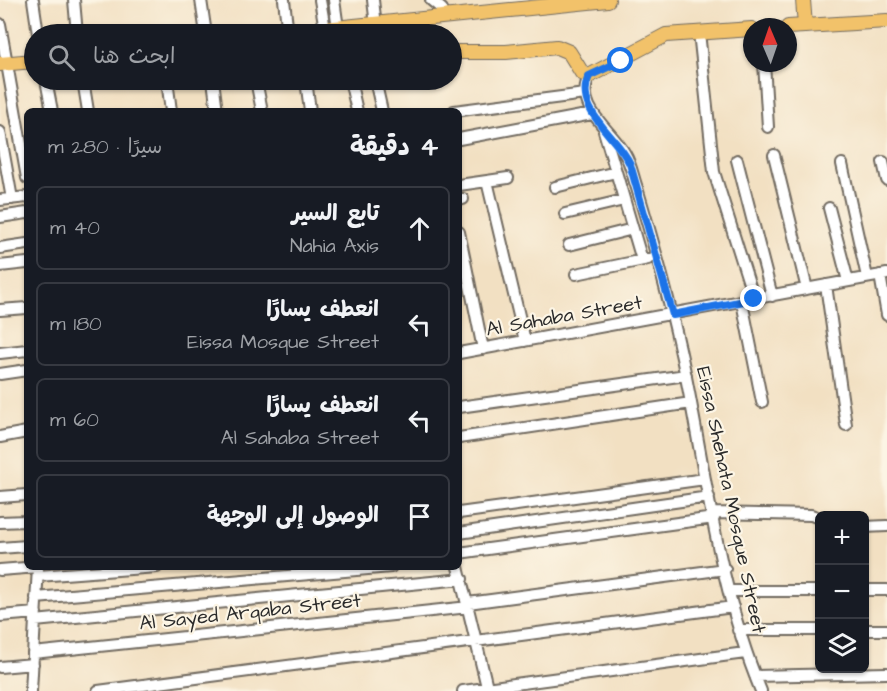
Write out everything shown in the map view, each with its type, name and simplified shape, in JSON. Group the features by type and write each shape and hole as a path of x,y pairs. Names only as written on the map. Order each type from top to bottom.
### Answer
{"main road":[{"path":"403,24 444,16 560,2 608,0"},
{"path":"803,0 805,26"},
{"path":"797,26 887,21"},
{"path":"462,52 557,47 569,52 582,74 589,76 666,35 743,30"},
{"path":"4,64 24,62"}],"street":[{"path":"33,0 37,24"},
{"path":"74,0 76,24"},
{"path":"201,0 205,24"},
{"path":"284,0 287,24"},
{"path":"320,0 330,24"},
{"path":"332,24 334,0"},
{"path":"374,0 376,24"},
{"path":"431,0 442,9 444,16"},
{"path":"0,24 4,64 24,163"},
{"path":"699,32 714,172 754,299"},
{"path":"765,72 768,127"},
{"path":"462,138 592,114 585,94 589,76"},
{"path":"48,90 51,108"},
{"path":"85,90 88,108"},
{"path":"168,90 171,108"},
{"path":"214,90 217,108"},
{"path":"258,90 261,108"},
{"path":"307,90 310,108"},
{"path":"352,90 356,108"},
{"path":"377,90 381,108"},
{"path":"462,110 585,94"},
{"name":"Eissa Shehata Mosque Street","path":"592,114 621,148 630,164 673,315 738,630 761,691"},
{"path":"603,126 642,260"},
{"path":"0,132 12,199"},
{"path":"774,155 807,289"},
{"path":"737,160 772,296"},
{"path":"883,162 887,180"},
{"path":"842,164 867,277"},
{"path":"555,187 616,172"},
{"path":"462,184 508,178"},
{"path":"487,181 525,341"},
{"path":"0,200 24,197"},
{"path":"565,214 624,200"},
{"path":"829,208 848,281"},
{"path":"0,217 24,213"},
{"path":"570,245 633,229"},
{"path":"0,248 24,244"},
{"path":"462,247 483,349"},
{"path":"576,274 657,257"},
{"path":"0,266 24,263"},
{"path":"884,274 887,315"},
{"name":"Al Sahaba Street","path":"462,352 884,274"},
{"path":"826,285 846,425"},
{"path":"742,302 762,402"},
{"path":"0,310 24,308"},
{"path":"0,353 24,350"},
{"path":"0,374 24,370"},
{"path":"462,407 686,375"},
{"path":"462,438 691,403"},
{"path":"0,437 24,433"},
{"path":"462,513 705,478"},
{"path":"0,497 24,495"},
{"path":"462,533 709,497"},
{"path":"462,553 713,516 815,516"},
{"path":"0,522 24,521"},
{"path":"869,527 887,526"},
{"path":"0,548 24,546"},
{"name":"Al Sayed Arqaba Street","path":"0,668 33,659 469,605 725,569"},
{"path":"0,570 38,572 86,570"},
{"path":"36,598 283,572 326,570"},
{"path":"459,570 488,690"},
{"path":"31,691 38,572"},
{"path":"0,616 35,617 462,579"},
{"path":"869,590 887,590"},
{"path":"730,591 815,591"},
{"path":"98,691 733,607"},
{"path":"738,630 815,630"},
{"path":"869,630 887,630"},
{"path":"463,691 488,690 745,653"},
{"path":"755,676 887,673"}],"route":[{"path":"621,61 589,76 585,94 592,114 617,142 630,164 673,315 754,299"}]}
